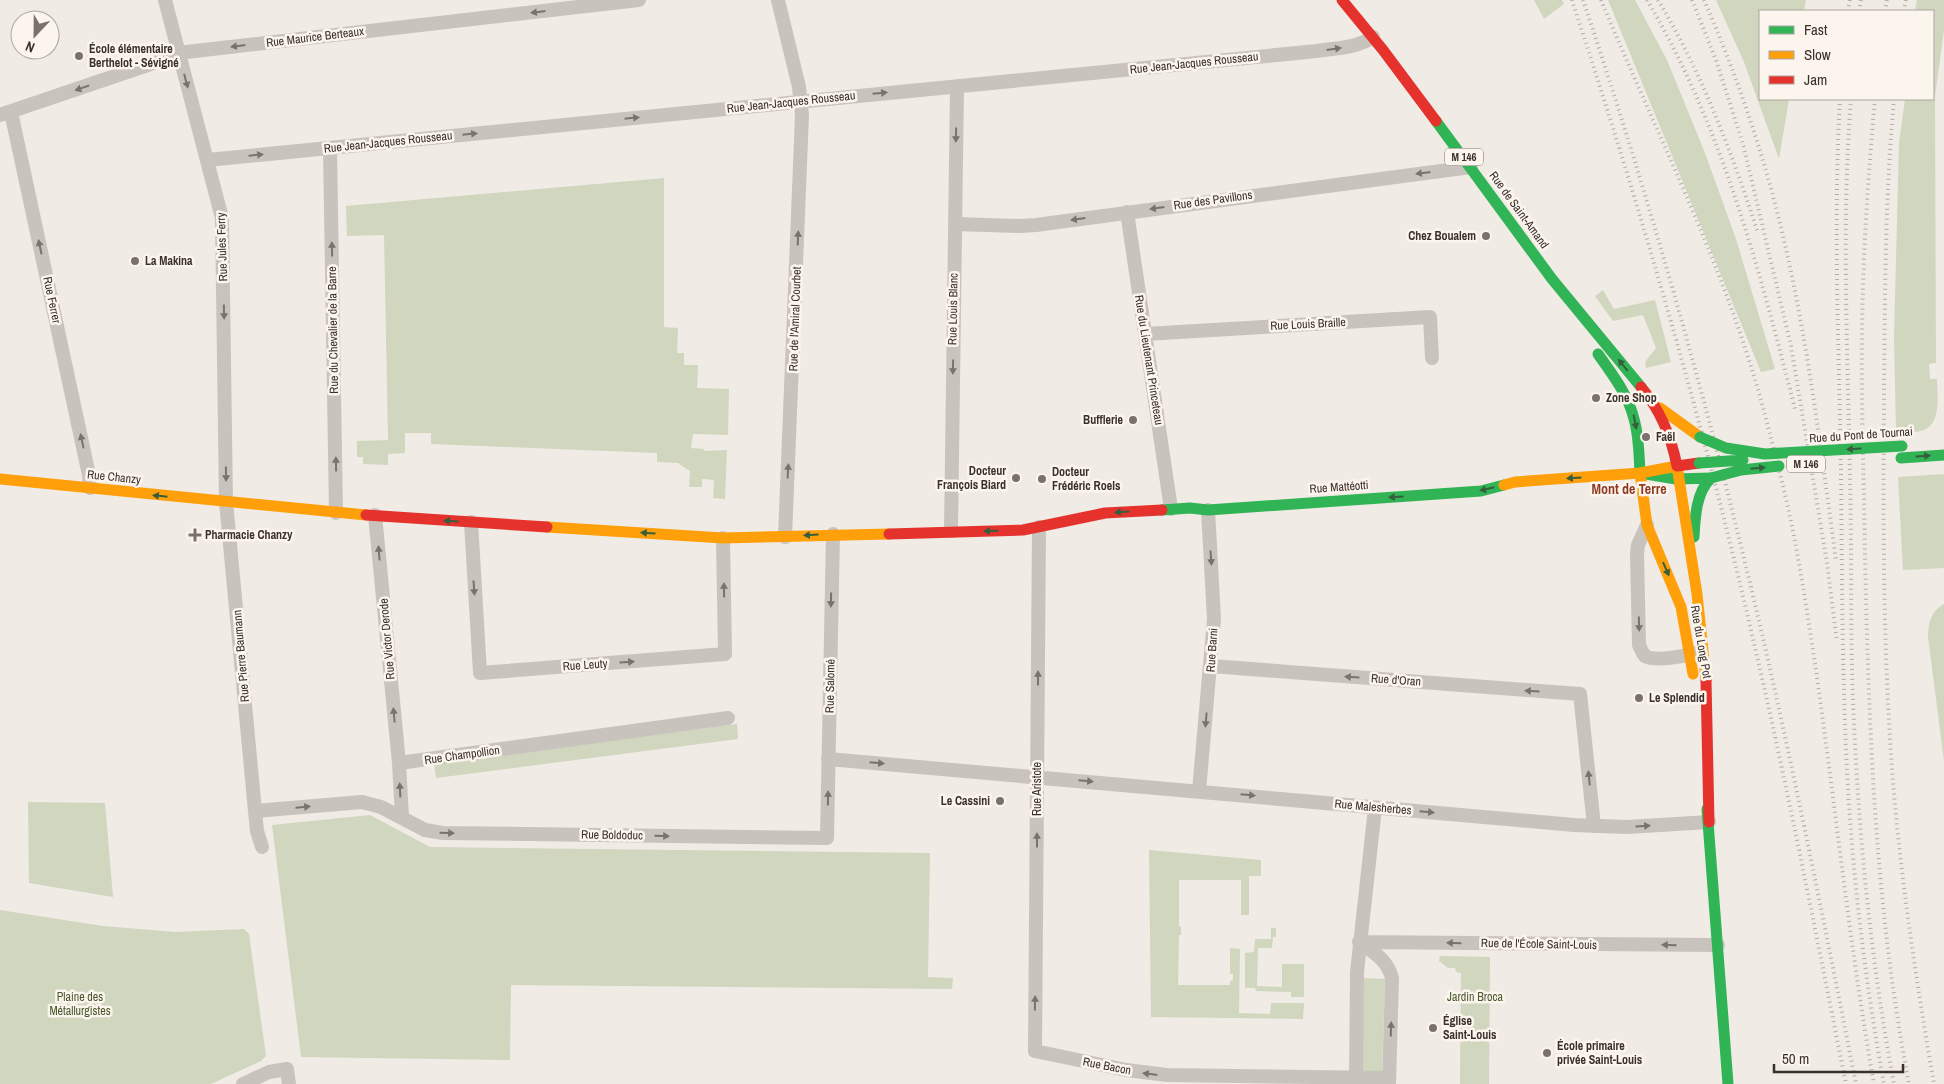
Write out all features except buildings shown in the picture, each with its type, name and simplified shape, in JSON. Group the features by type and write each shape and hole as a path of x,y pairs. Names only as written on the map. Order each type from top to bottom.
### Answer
{"street":[{"name":"Rue Jules Ferry","path":"165,0 220,207 223,230 226,502"},
{"name":"Rue Maurice Berteaux","path":"6,114 180,54 194,51 639,0"},
{"name":"Rue de l'Amiral Courbet","path":"778,0 801,101 785,537"},
{"name":"M 146","path":"1342,0 1373,37"},
{"name":"Rue Jean-Jacques Rousseau","path":"207,160 1317,51 1354,46 1364,43 1373,37"},
{"name":"Rue de Saint-Amand","path":"1373,37 1552,279 1654,403 1674,446 1677,466"},
{"name":"Rue Louis Blanc","path":"951,531 957,86"},
{"name":"Rue Ferrer","path":"6,114 90,475 90,488"},
{"name":"Rue du Chevalier de la Barre","path":"330,148 336,513"},
{"name":"Rue des Pavillons","path":"954,224 1020,226 1471,167"},
{"name":"Rue du Lieutenant Princeteau","path":"1126,212 1171,509"},
{"name":"Rue de Saint-Amand","path":"1552,279 1564,305 1615,378 1626,398 1634,418 1640,473"},
{"name":"Rue Louis Braille","path":"1145,334 1430,317 1432,358"},
{"name":"Rue du Pont de Tournai","path":"1654,403 1700,437 1718,446 1755,454 1907,446"},
{"name":"Rue du Pont de Tournai","path":"1677,466 1780,454"},
{"name":"Rue du Pont de Tournai","path":"1897,458 1944,455"},
{"name":"M 146","path":"1679,479 1705,479 1749,469 1793,465"},
{"name":"Rue Mattéotti","path":"723,538 1023,530 1105,513 1171,509 1208,510 1481,490 1515,482 1640,473 1677,466"},
{"name":"Rue du Long Pot","path":"1677,466 1694,577"},
{"name":"Rue Mattéotti","path":"1640,473 1679,479"},
{"name":"Rue du Long Pot","path":"1640,473 1647,524 1678,596 1685,623 1697,653"},
{"name":"Rue Chanzy","path":"0,479 336,513 723,538"},
{"name":"Rue du Long Pot","path":"1705,479 1707,481 1702,492 1696,518 1694,577 1697,653 1728,1084"},
{"name":"Rue Pierre Baumann","path":"226,502 257,831 262,847"},
{"name":"Rue Barni","path":"1199,791 1211,666 1214,606 1208,510"},
{"name":"Rue Victor Derode","path":"376,515 399,763"},
{"name":"Rue Leuty","path":"471,522 480,673 725,654 723,538"},
{"path":"1647,524 1638,544 1637,554 1641,651 1646,656 1653,658 1697,653"},
{"name":"Rue Aristote","path":"1035,1051 1039,527"},
{"name":"Rue Salomé","path":"827,838 833,534"},
{"name":"Rue d'Oran","path":"1211,666 1580,694 1594,826"},
{"name":"Rue Champollion","path":"399,763 728,718"},
{"name":"Rue Malesherbes","path":"828,759 1594,826 1626,827 1709,822"},
{"path":"399,763 402,817"},
{"path":"255,811 362,802 381,806 402,817"},
{"path":"1356,1081 1359,942 1375,808"},
{"name":"Rue Boldoduc","path":"402,817 425,830 443,834 827,838"},
{"path":"1359,942 1385,961 1390,967 1392,978 1389,1081"},
{"name":"Rue de l'École Saint-Louis","path":"1359,942 1718,946"},
{"name":"Rue Bacon","path":"1035,1051 1126,1070 1166,1075 1389,1081"},
{"path":"242,1084 269,1072 287,1069 289,1084"}],"green space":[{"path":"1534,0 1562,0 1564,4 1544,19"},
{"path":"1608,0 1635,0 1667,60 1705,153 1736,239 1775,369 1761,372"},
{"path":"1716,0 1806,0 1804,10 1759,10 1759,100 1789,100 1779,159 1744,62"},
{"path":"1917,0 1944,0 1944,30 1935,96 1936,363 1929,364 1930,379 1937,379 1938,400 1936,415 1930,426 1918,432 1896,432 1894,337 1899,143 1905,100 1934,100 1934,10 1915,10"},
{"path":"664,178 664,327 678,328 677,353 684,353 684,365 698,365 697,388 729,389 728,435 693,434 691,448 704,449 704,451 727,450 725,499 713,498 714,480 702,479 702,487 689,487 690,471 678,463 657,462 657,453 431,444 431,433 405,433 405,453 388,454 388,465 363,464 363,457 357,457 357,441 388,440 384,235 347,236 346,206"},
{"path":"1603,290 1614,309 1655,300 1671,362 1646,368 1645,362 1656,348 1643,315 1613,321 1595,296"},
{"path":"1944,474 1944,568 1903,570 1898,477"},
{"path":"1944,604 1944,761 1928,637 1931,618 1936,610"},
{"path":"737,724 738,739 436,778 434,763"},
{"path":"28,802 105,803 113,897 29,883"},
{"path":"370,815 430,847 930,853 928,977 953,978 952,989 511,985 510,1060 301,1057 272,825"},
{"path":"1149,850 1261,860 1261,876 1249,876 1249,915 1241,915 1241,880 1179,880 1179,926 1181,927 1181,935 1179,935 1178,985 1230,985 1230,981 1233,980 1233,974 1230,974 1230,948 1240,949 1239,1013 1270,1014 1271,1003 1304,1003 1303,1019 1151,1017"},
{"name":"Plaine des Métallurgistes","path":"0,910 103,926 175,932 244,929 249,934 266,1056 261,1061 211,1084 0,1084"},
{"path":"1271,928 1276,928 1276,937 1273,937 1272,948 1258,948 1257,986 1282,987 1282,964 1304,964 1304,997 1291,997 1291,992 1256,991 1255,988 1245,988 1245,953 1254,952 1255,939 1271,939"},
{"name":"Jardin Broca","path":"1440,956 1490,957 1489,1084 1460,1084 1461,973 1456,972 1455,968 1448,968 1439,961"},
{"path":"1362,978 1385,979 1382,1072 1360,1072"}],"railway":[{"path":"1572,0 1643,225 1707,452 1759,665 1846,1084"},
{"path":"1583,0 1631,148 1675,298 1736,524 1795,781 1856,1084"},
{"path":"1601,0 1690,205 1732,309 1750,362 1779,468 1795,540 1809,623 1853,953 1874,1084"},
{"path":"1647,0 1697,97 1736,199 1767,303 1795,409"},
{"path":"1658,0 1689,56 1715,114 1738,173 1758,233"},
{"path":"1692,0 1716,60 1743,144 1791,346 1827,563 1837,642"},
{"path":"1704,0 1730,63 1763,159 1780,225 1796,295 1809,370 1836,560"},
{"path":"1848,10 1850,0"},
{"path":"1859,10 1861,0"},
{"path":"1885,10 1887,0"},
{"path":"1904,10 1906,0"},
{"path":"1840,100 1837,285 1846,749 1857,900 1866,974 1884,1084"},
{"path":"1851,100 1846,194 1846,242 1853,699 1858,796 1866,892 1878,988 1894,1084"},
{"path":"1875,100 1866,215 1862,332 1869,689 1881,886 1888,952 1909,1084"},
{"path":"1894,100 1887,210 1885,322 1885,630 1892,769 1899,848 1915,967 1934,1084"}],"traffic: fast":[{"path":"1436,121 1552,279 1641,387"},
{"path":"1598,354 1628,401 1636,425 1640,473 1676,479 1711,478"},
{"path":"1700,437 1726,448 1765,454 1902,446"},
{"path":"1901,458 1944,455"},
{"path":"1699,463 1743,460"},
{"path":"1711,478 1741,470 1779,466"},
{"path":"1694,537 1699,498 1702,490 1711,478"},
{"path":"1162,510 1190,508 1208,510 1481,491 1504,485"},
{"path":"1707,809 1728,1084"}],"traffic: slow":[{"path":"1660,408 1700,437"},
{"path":"1504,485 1515,482 1640,473 1677,466 1697,594 1706,680"},
{"path":"1640,473 1647,525 1681,607 1693,674"},
{"path":"0,479 366,515"},
{"path":"547,527 723,538 889,534"}],"traffic: jam":[{"path":"1342,0 1383,50 1436,121"},
{"path":"1641,387 1660,415 1672,444 1677,466 1699,463"},
{"path":"889,534 1023,530 1105,513 1162,510"},
{"path":"366,515 547,527"},
{"path":"1706,680 1709,822"}],"place":[{"name":"École élémentaire Berthelot - Sévigné","path":"79,56"},
{"name":"Chez Boualem","path":"1486,236"},
{"name":"La Makina","path":"135,261"},
{"name":"Zone Shop","path":"1596,398"},
{"name":"Bufflerie","path":"1133,420"},
{"name":"Faël","path":"1646,437"},
{"name":"Docteur François Biard","path":"1016,478"},
{"name":"Docteur Frédéric Roels","path":"1042,479"},
{"name":"Pharmacie Chanzy","path":"195,535"},
{"name":"Le Splendid","path":"1639,698"},
{"name":"Le Cassini","path":"1000,801"},
{"name":"Église Saint-Louis","path":"1433,1028"},
{"name":"École primaire privée Saint-Louis","path":"1547,1053"}],"district":[{"name":"Mont de Terre","path":"1629,489"}]}
